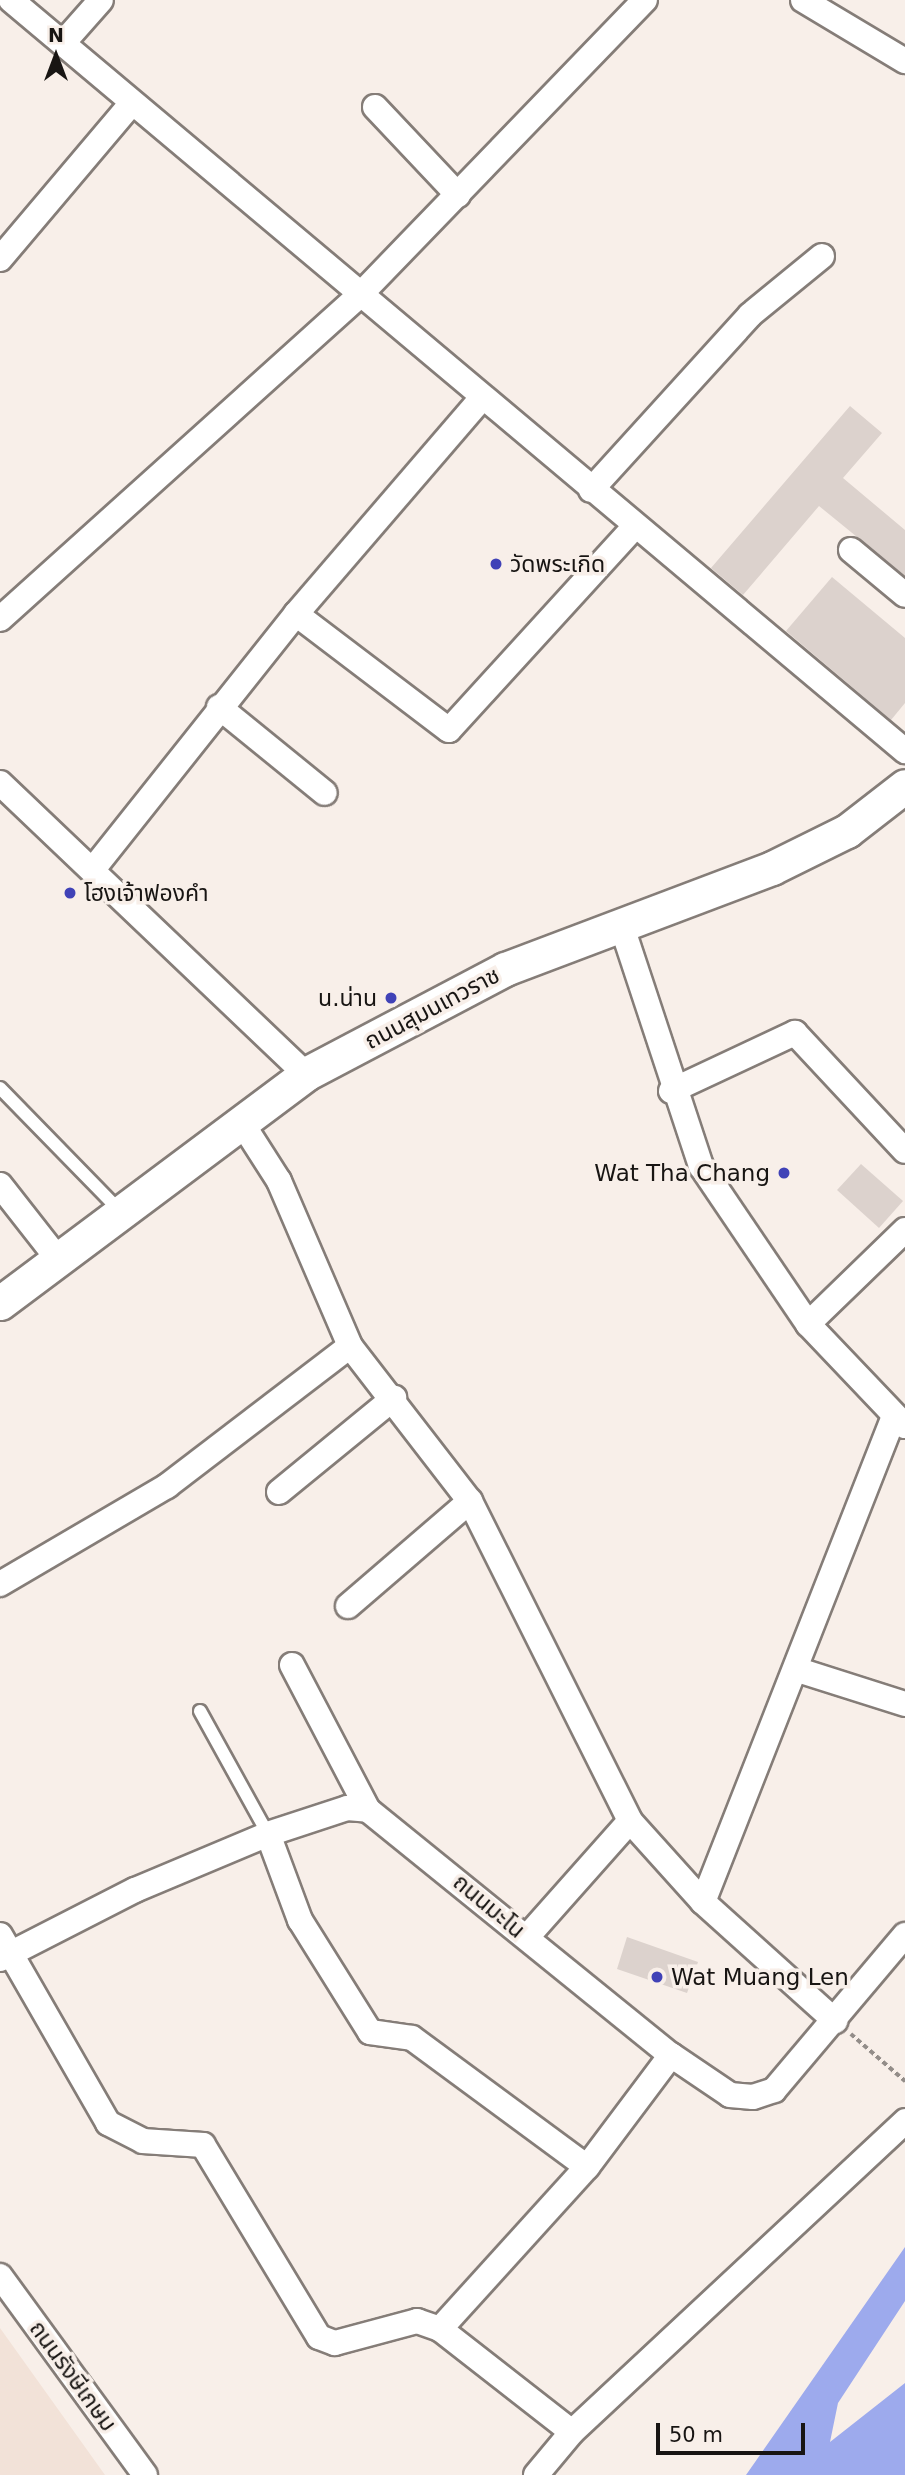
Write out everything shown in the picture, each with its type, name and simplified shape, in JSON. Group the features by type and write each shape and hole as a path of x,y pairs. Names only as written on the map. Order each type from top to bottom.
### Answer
{"street":[{"path":"11,0 480,400 905,751"},
{"path":"63,43 101,0"},
{"path":"0,619 358,297 645,0"},
{"path":"803,0 905,61"},
{"path":"0,260 131,104"},
{"path":"375,107 458,195"},
{"path":"591,490 750,315 822,256"},
{"path":"94,868 219,707 480,400"},
{"path":"296,614 449,730 635,526"},
{"path":"851,550 905,595"},
{"path":"219,707 325,793"},
{"path":"0,783 94,868 306,1074"},
{"name":"ถนนสุมนเทวราช","path":"0,1303 240,1120 306,1074 505,969 622,927 783,863 847,831 905,786"},
{"path":"622,927 671,1091 701,1166 808,1324 899,1423 703,1902"},
{"path":"671,1091 795,1033 905,1151"},
{"path":"240,1120 279,1181 350,1346 394,1398 470,1501 630,1821 703,1902 835,2021"},
{"path":"0,1185 58,1259"},
{"path":"808,1324 905,1230"},
{"path":"0,1584 167,1486 350,1346"},
{"path":"279,1492 394,1398"},
{"path":"348,1606 470,1501"},
{"path":"292,1665 368,1810"},
{"path":"798,1670 905,1704"},
{"path":"368,1810 346,1808 268,1835 3,1949 108,2123 143,2141 203,2145 218,2161 319,2337 335,2343 417,2321 440,2329 572,2432"},
{"name":"ถนนมะโน","path":"368,1810 671,2055 730,2095 753,2097 775,2090 905,1935"},
{"path":"527,1937 630,1821"},
{"path":"268,1835 300,1920 370,2032 412,2038 587,2167"},
{"path":"440,2329 587,2167 671,2055"},
{"path":"536,2475 572,2432 905,2121"},
{"name":"ถนนรังษีเกษม","path":"0,2276 145,2475"}],"lane":[{"path":"0,1087 121,1212"},
{"path":"200,1711 268,1835"}],"path":[{"path":"835,2021 905,2081"}],"shaded area":[{"path":"0,2328 105,2475 0,2475"}],"water":[{"path":"905,2247 905,2301 838,2403 830,2442 905,2383 905,2475 746,2475"}],"building":[{"path":"850,406 882,433 843,478 905,530 905,576 819,506 743,595 711,568"},
{"path":"832,577 905,638 905,703 891,720 786,631"},
{"path":"861,1164 903,1201 879,1228 837,1190"},
{"path":"627,1937 698,1962 687,1993 617,1969"}],"place":[{"name":"วัดพระเกิด","path":"496,564"},
{"name":"โฮงเจ้าฟองคำ","path":"70,893"},
{"name":"น.น่าน","path":"391,998"},
{"name":"Wat Tha Chang","path":"784,1173"},
{"name":"Wat Muang Len","path":"657,1977"}]}
